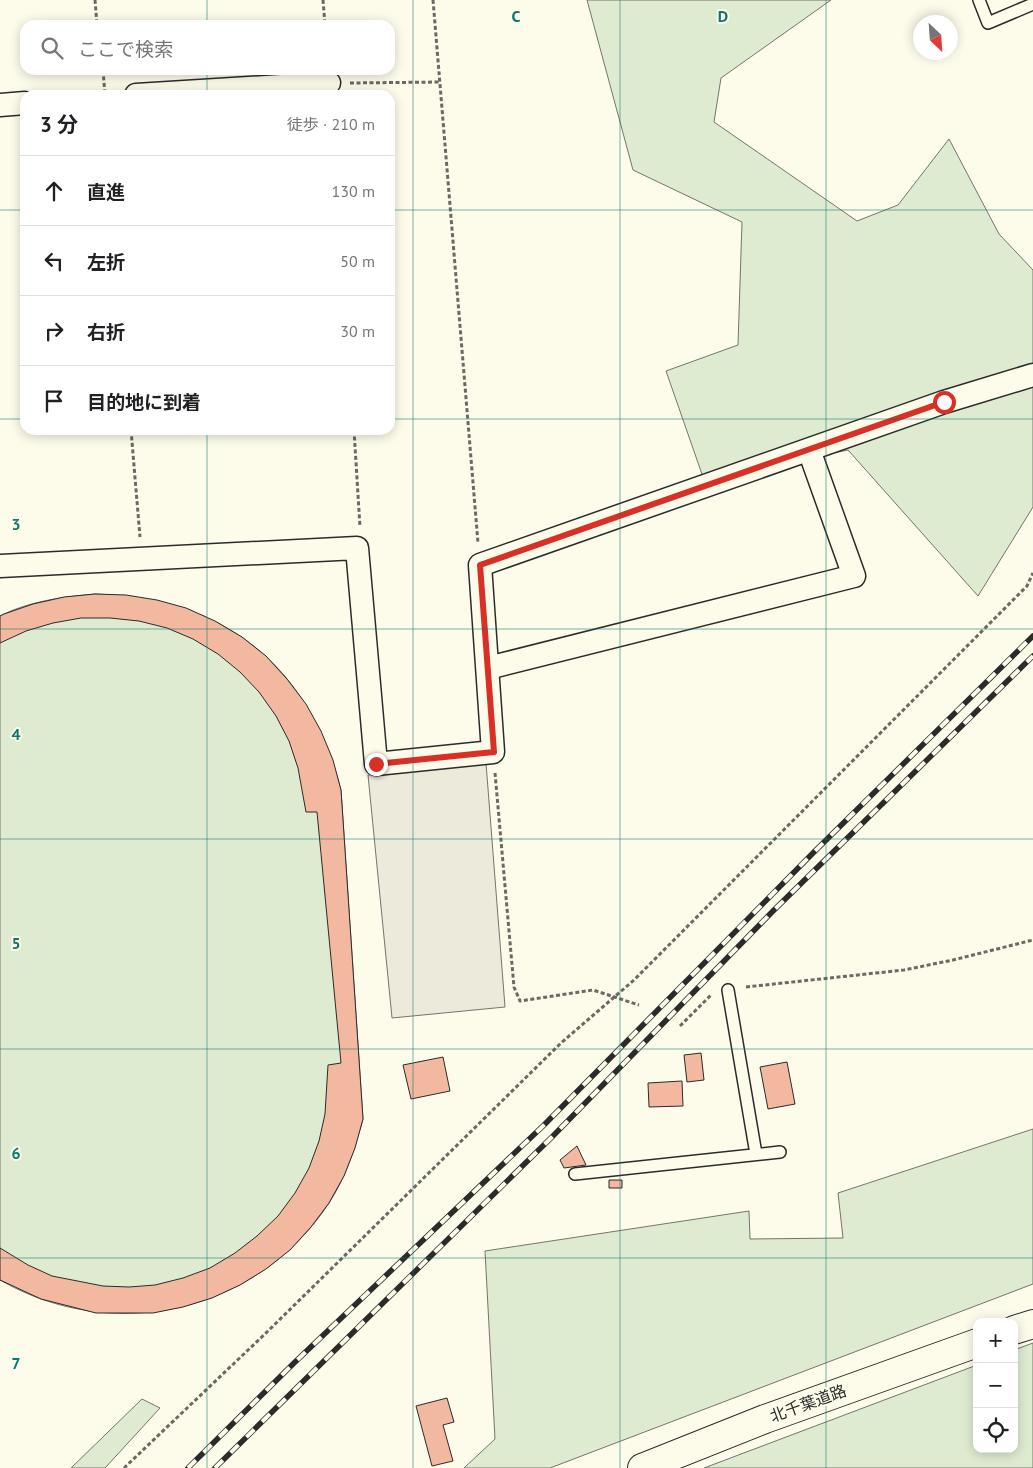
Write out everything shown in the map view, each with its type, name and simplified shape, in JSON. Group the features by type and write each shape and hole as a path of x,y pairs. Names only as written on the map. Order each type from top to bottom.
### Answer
{"highway":[{"path":"1018,1329 1033,1324"},
{"name":"北千葉道路","path":"642,1468 765,1419 973,1344"}],"street":[{"path":"216,90 329,83"},
{"path":"0,105 20,103"},
{"path":"0,566 357,548 376,764 494,752 480,565 944,402 1033,375"},
{"path":"488,668 854,576 809,450"}],"lane":[{"path":"979,0 988,23 1033,4"},
{"path":"728,990 756,1154"},
{"path":"575,1174 780,1152"}],"path":[{"path":"94,0 96,20"},
{"path":"323,0 325,20"},
{"path":"433,0 480,565"},
{"path":"103,75 104,90"},
{"path":"329,83 440,82"},
{"path":"131,435 141,558"},
{"path":"354,435 361,539 357,548"},
{"path":"124,1468 274,1325 560,1043 616,996 1027,586 1033,573"},
{"path":"494,752 514,987 520,1001 593,990 616,996 638,1006"},
{"path":"680,1026 712,993 748,986 904,970 1033,940"}],"green space":[{"path":"587,0 831,0 721,78 714,122 857,221 898,205 949,139 999,234 1033,270 1033,507 978,596 848,450 704,480 666,371 738,345 742,222 633,170"},
{"path":"95,594 141,598 183,609 221,625 254,646 283,674 307,707 326,746 341,790 363,1119 357,1141 335,1193 299,1241 263,1271 223,1293 180,1307 135,1313 89,1311 44,1300 0,1280 0,616 34,603"},
{"path":"1033,1129 1033,1284 550,1468 464,1468 495,1439 485,1251 749,1211 750,1239 843,1238 838,1193"},
{"path":"1033,1343 1033,1468 704,1468 973,1367 973,1453 1018,1453 1018,1349"},
{"path":"142,1399 160,1408 105,1468 71,1468"}],"shaded area":[{"path":"486,763 505,1007 392,1018 368,775"}],"building":[{"path":"95,594 126,595 157,600 186,608 215,621 242,637 266,656 306,704 321,731 333,760 341,790 363,1119 355,1148 344,1176 329,1203 290,1250 266,1269 240,1285 212,1298 183,1307 153,1313 96,1313 41,1299 0,1280 0,1248 28,1265 52,1276 103,1286 155,1285 183,1278 210,1268 235,1253 257,1236 278,1216 295,1193 309,1168 319,1141 325,1114 328,1065 341,1063 317,812 306,812 298,768 289,741 276,716 259,692 240,672 218,654 193,639 167,628 139,621 81,618 53,623 26,631 0,643 0,616 33,604 64,597"},
{"path":"701,1053 704,1080 687,1082 684,1055"},
{"path":"443,1057 450,1091 411,1099 403,1065"},
{"path":"787,1062 795,1104 768,1109 760,1067"},
{"path":"682,1081 683,1106 649,1107 648,1083"},
{"path":"577,1146 586,1165 564,1168 560,1160"},
{"path":"609,1180 622,1180 622,1188 609,1188"},
{"path":"447,1398 454,1422 443,1425 453,1461 432,1466 416,1406"}],"railway":[{"path":"188,1468 294,1363 543,1126 814,852 1033,636"},
{"path":"215,1468 552,1137 773,911 1033,656"}],"route":[{"path":"376,764 494,752 480,565 944,402"}]}
